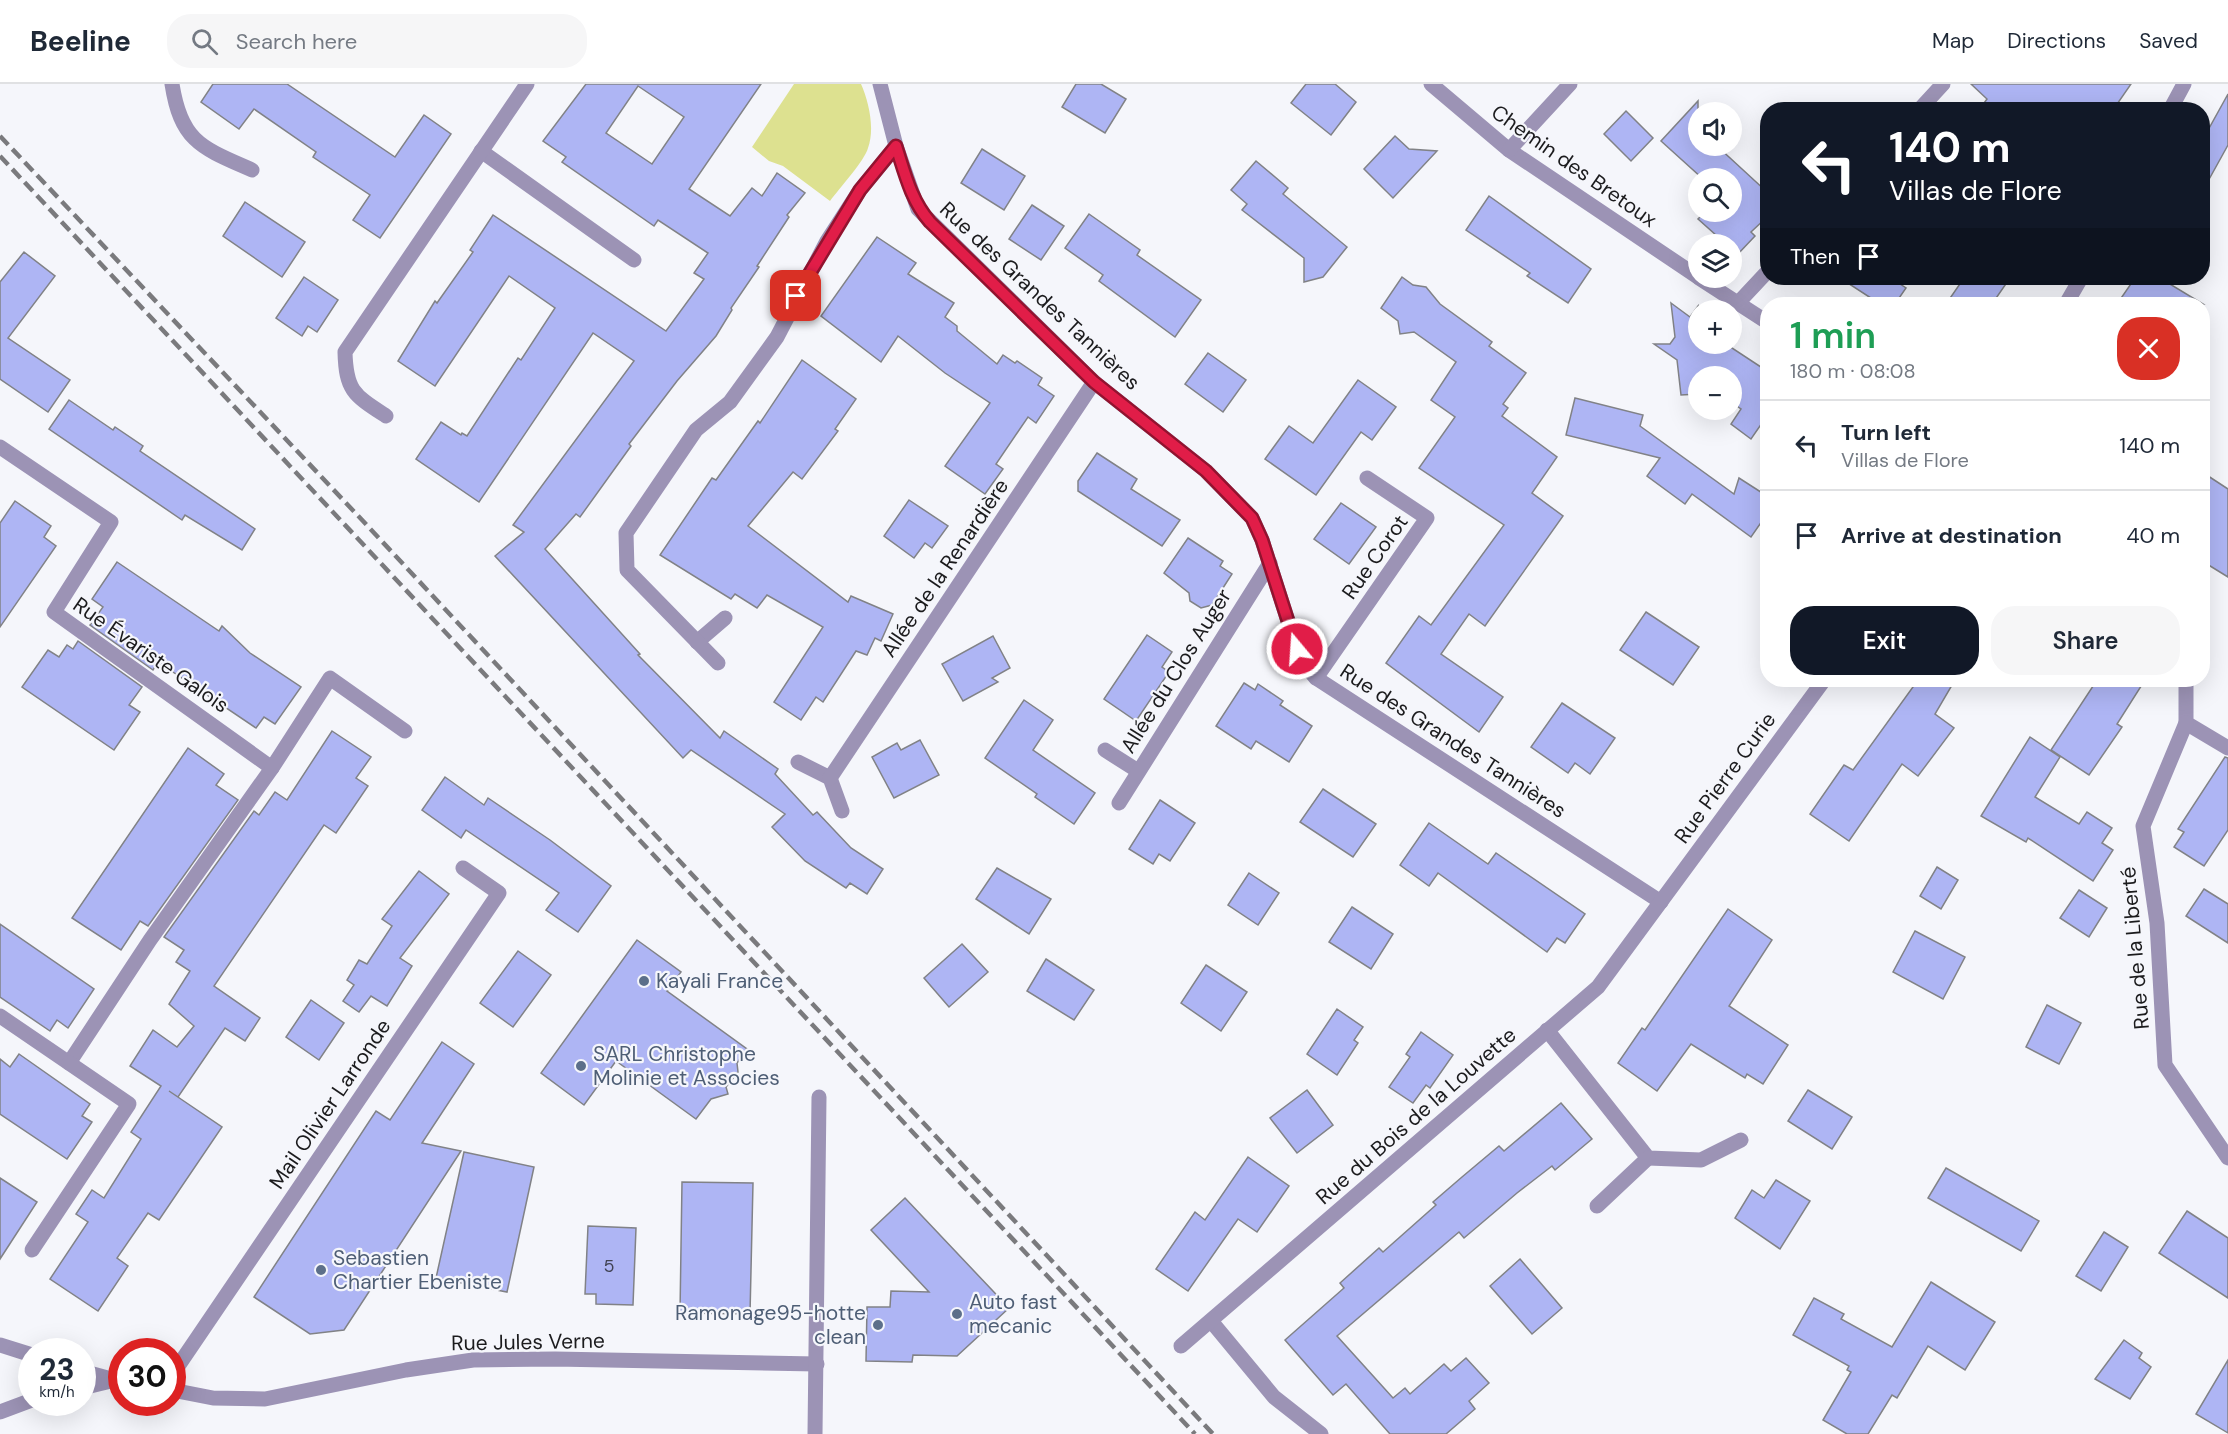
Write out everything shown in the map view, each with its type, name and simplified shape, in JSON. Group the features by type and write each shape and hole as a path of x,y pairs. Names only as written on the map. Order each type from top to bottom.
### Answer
{"street":[{"path":"172,84 176,110 189,136 215,153 252,170"},
{"path":"386,416 359,398 346,377 345,352 527,84"},
{"name":"Rue des Grandes Tannières","path":"880,84 896,146 918,209 1094,382 1206,471 1252,518 1270,563 1297,649 1304,664 1316,678 1661,902"},
{"name":"Chemin des Bretoux","path":"1431,84 1509,150 1688,270"},
{"path":"1509,150 1570,84"},
{"path":"1926,102 1943,84"},
{"path":"2174,102 2184,84"},
{"path":"718,663 627,570 626,533 696,430 730,402 777,337 827,242 860,190 896,146"},
{"path":"481,151 634,260"},
{"path":"1741,300 1760,279"},
{"name":"Chemin des Bretoux","path":"1716,288 1734,300"},
{"name":"Chemin des Bretoux","path":"1742,306 1760,317"},
{"name":"Allée de la Renardière","path":"830,778 1094,382"},
{"name":"Rue Évariste Galois","path":"0,447 111,522 54,612 272,768"},
{"name":"Rue Corot","path":"1316,678 1427,518 1367,478"},
{"name":"Allée du Clos Auger","path":"1119,802 1270,563"},
{"path":"697,642 725,618"},
{"path":"69,1063 150,940 272,768 330,678 405,731"},
{"name":"Rue Pierre Curie","path":"1661,902 1819,687"},
{"path":"2186,687 2186,723 2228,748"},
{"name":"Rue de la Liberté","path":"2186,723 2143,826 2157,923 2165,1065 2228,1158"},
{"path":"1105,750 1138,771"},
{"path":"798,762 830,778 842,811"},
{"name":"Mail Olivier Larronde","path":"186,1354 499,893 463,868"},
{"name":"Rue du Bois de la Louvette","path":"1181,1346 1598,987 1661,902"},
{"path":"0,1016 129,1104 32,1250"},
{"path":"1547,1030 1648,1158"},
{"path":"815,1434 819,1097"},
{"path":"1597,1206 1648,1158 1701,1160 1741,1140"},
{"path":"1211,1321 1274,1397 1321,1434"},
{"path":"2,1348 18,1352"},
{"name":"Rue Jules Verne","path":"186,1393 213,1398 265,1399 406,1370 473,1360 555,1359 817,1364"},
{"path":"0,1412 18,1405"}],"green space":[{"path":"794,84 861,84 866,99 871,124 868,148 857,167 830,201 783,166 769,161 752,147"}],"building":[{"path":"213,84 287,84 395,157 424,115 451,134 380,238 353,220 370,195 313,157 316,152 254,109 239,129 201,102"},
{"path":"586,84 761,84 689,189 730,216 752,188 762,196 777,173 805,193 787,215 789,217 731,308 732,310 716,336 677,381 629,444 631,446 580,517 576,514 545,549 640,654 638,655 720,738 724,731 778,769 775,774 813,815 817,812 851,848 883,869 867,894 850,883 846,888 805,861 772,827 785,814 691,750 683,758 495,556 524,532 513,525 634,361 593,333 479,502 416,459 441,422 461,435 462,433 467,436 518,358 521,360 555,308 509,276 435,386 398,361 435,301 437,303 473,252 470,250 493,215 666,331 704,279 694,273 708,253 658,220 654,226 562,162 566,157 543,141","holes":["638,86 684,117 652,164 606,133"]},
{"path":"1076,84 1101,84 1126,99 1105,133 1062,107"},
{"path":"1306,84 1335,84 1356,102 1331,135 1291,103"},
{"path":"1971,84 2131,84 2119,102 1985,102 1987,99"},
{"path":"2228,94 2228,145 2210,178 2210,127"},
{"path":"1626,111 1653,138 1631,161 1604,134"},
{"path":"1688,112 1688,156 1728,156 1741,168 1691,168 1661,141"},
{"path":"1395,136 1409,149 1437,151 1393,198 1364,169"},
{"path":"982,149 1025,176 1004,210 961,183"},
{"path":"1256,161 1288,188 1283,194 1347,247 1323,277 1304,282 1304,258 1242,210 1247,204 1231,190"},
{"path":"1742,169 1760,186 1760,224 1751,232 1755,236 1742,250 1742,234 1715,234 1701,222 1742,222"},
{"path":"1489,196 1591,269 1568,303 1527,276 1530,273 1466,230"},
{"path":"245,202 305,242 282,277 223,236"},
{"path":"1032,205 1064,226 1041,260 1009,239"},
{"path":"1089,214 1140,250 1137,255 1201,300 1175,337 1099,281 1103,275 1065,248"},
{"path":"877,237 916,263 908,274 954,303 945,317 957,326 957,331 997,364 1003,355 1015,363 1017,361 1042,378 1038,385 1054,396 1036,423 1028,417 996,464 1003,469 985,494 945,466 990,403 945,373 898,336 881,362 821,316"},
{"path":"24,252 55,276 8,338 70,380 48,412 0,379 0,282"},
{"path":"304,277 338,300 317,332 308,326 302,336 276,318"},
{"path":"1402,277 1413,285 1426,287 1440,304 1492,342 1489,346 1526,373 1503,404 1508,408 1502,416 1557,457 1532,493 1563,516 1485,626 1469,614 1441,654 1503,697 1479,732 1386,663 1419,616 1431,625 1504,525 1419,468 1455,417 1431,400 1456,362 1414,332 1400,334 1398,321 1381,308"},
{"path":"1851,285 1902,285 1906,288 1900,297 1869,297"},
{"path":"1959,285 2005,285 1997,297 1951,297"},
{"path":"2130,285 2172,285 2191,297 2122,297"},
{"path":"1671,303 1688,316 1688,354 1741,354 1760,366 1760,426 1751,439 1731,424 1734,420 1742,420 1742,366 1688,366 1688,395 1681,395 1677,360 1654,344 1670,344 1675,337"},
{"path":"1208,353 1246,380 1223,412 1185,384"},
{"path":"802,360 856,399 835,429 838,431 802,479 793,472 748,526 848,602 851,596 893,614 881,641 875,638 867,655 856,651 823,702 816,697 801,720 774,702 823,627 767,595 757,608 735,594 731,599 660,555 712,478 716,480 758,421 760,423"},
{"path":"1358,380 1396,407 1372,440 1361,432 1316,495 1265,459 1289,426 1313,443"},
{"path":"1575,398 1643,415 1640,426 1734,494 1739,478 1760,492 1760,524 1751,537 1692,494 1685,504 1647,476 1660,458 1566,435"},
{"path":"69,400 113,430 115,427 143,446 140,451 255,529 242,550 185,515 182,520 49,429"},
{"path":"1097,453 1137,479 1131,489 1180,520 1162,546 1078,491 1078,481"},
{"path":"2210,477 2228,489 2228,577 2210,566"},
{"path":"909,500 948,526 932,548 925,543 914,558 884,536"},
{"path":"15,501 51,526 44,537 56,546 0,627 0,523"},
{"path":"1341,503 1376,527 1349,564 1314,539"},
{"path":"1188,538 1223,561 1220,566 1232,574 1212,605 1201,608 1190,601 1189,593 1164,573"},
{"path":"117,562 219,631 222,626 250,653 301,687 275,724 264,717 256,728 158,662 153,670 90,625 103,607 92,599"},
{"path":"1646,612 1699,647 1673,685 1620,650"},
{"path":"1147,635 1172,652 1162,667 1169,672 1136,721 1104,699"},
{"path":"993,636 1010,668 992,678 998,682 963,701 942,664"},
{"path":"78,641 142,687 129,705 140,712 114,750 22,687 48,650 59,657 67,645 73,649"},
{"path":"1244,683 1255,690 1258,684 1283,701 1280,705 1312,726 1289,762 1256,741 1251,749 1216,726"},
{"path":"1913,687 1951,687 1935,714 1954,728 1918,776 1902,764 1849,841 1810,814 1844,765 1853,770"},
{"path":"2092,687 2141,687 2117,724 2122,727 2089,775 2051,750"},
{"path":"1024,700 1053,720 1033,750 1095,793 1074,824 1035,797 1037,794 985,758"},
{"path":"1562,703 1615,738 1590,774 1575,763 1568,773 1531,747"},
{"path":"332,731 371,757 356,778 368,786 336,833 324,825 214,986 260,1018 245,1041 225,1028 178,1097 169,1091 222,1127 159,1220 148,1213 117,1258 128,1266 98,1311 50,1279 88,1222 76,1214 92,1190 104,1198 141,1139 131,1132 161,1086 130,1066 153,1030 177,1047 194,1026 169,1004 190,971 176,962 184,950 164,937 254,811 259,815 275,792 287,800"},
{"path":"2030,737 2060,757 2035,797 2079,824 2087,812 2112,828 2102,843 2113,850 2093,881 2028,838 2026,842 1981,816"},
{"path":"920,740 939,775 894,798 872,757 897,743 901,750"},
{"path":"188,748 224,774 216,785 238,800 148,926 140,921 121,950 72,918"},
{"path":"2225,757 2228,758 2228,830 2204,866 2174,847 2184,832 2178,829"},
{"path":"445,777 484,805 488,798 550,840 611,886 578,932 546,910 559,893 466,830 461,838 422,810"},
{"path":"1323,789 1376,824 1353,857 1300,822"},
{"path":"1160,800 1195,823 1170,861 1159,854 1153,864 1129,849"},
{"path":"1429,823 1488,864 1496,853 1585,914 1565,943 1557,938 1547,952 1438,873 1429,886 1400,865"},
{"path":"1937,867 1958,880 1941,909 1920,896"},
{"path":"997,868 1051,899 1029,934 976,899"},
{"path":"419,871 449,894 400,958 412,966 387,1006 371,996 359,1012 343,1001 354,985 347,980 359,960 367,964 392,926 382,919"},
{"path":"1249,873 1279,893 1258,925 1228,905"},
{"path":"2204,889 2228,904 2228,943 2186,916"},
{"path":"2079,890 2107,908 2089,937 2060,918"},
{"path":"1352,907 1393,934 1371,969 1329,942"},
{"path":"1728,909 1772,940 1729,1006 1788,1045 1763,1084 1747,1074 1745,1078 1691,1044 1657,1091 1618,1063 1642,1028 1645,1030"},
{"path":"0,924 94,989 68,1028 57,1020 50,1031 0,997"},
{"path":"1915,931 1965,957 1943,999 1893,972"},
{"path":"637,940 681,972 667,991 747,1049 737,1063 738,1072 726,1087 728,1094 711,1099 696,1119 616,1061 584,1105 541,1073"},
{"path":"962,944 988,972 949,1007 924,978"},
{"path":"518,951 551,975 513,1027 480,1003"},
{"path":"1046,959 1094,990 1074,1020 1027,991"},
{"path":"1206,965 1247,992 1221,1031 1181,1003"},
{"path":"311,1000 344,1023 319,1060 286,1037"},
{"path":"2047,1005 2081,1023 2059,1064 2026,1047"},
{"path":"1337,1009 1363,1027 1354,1040 1358,1043 1337,1075 1307,1054"},
{"path":"1421,1032 1453,1055 1430,1088 1426,1085 1413,1103 1389,1087 1410,1057 1406,1054"},
{"path":"442,1042 474,1064 422,1143 461,1151 344,1330 310,1334 254,1297 376,1111 390,1120"},
{"path":"19,1054 90,1104 82,1116 92,1122 67,1159 0,1114 0,1059 10,1067"},
{"path":"1307,1090 1333,1125 1297,1153 1270,1118"},
{"path":"1808,1090 1852,1117 1832,1149 1788,1121"},
{"path":"1561,1103 1592,1139 1555,1170 1552,1166 1517,1193 1464,1238 1459,1232 1337,1336 1393,1398 1405,1388 1410,1394 1444,1364 1451,1371 1466,1358 1489,1383 1469,1401 1475,1409 1446,1434 1390,1434 1346,1384 1333,1395 1285,1340 1344,1288 1340,1283 1379,1248 1383,1252 1436,1205 1433,1202 1499,1146 1504,1151"},
{"path":"464,1152 534,1167 507,1292 436,1278"},
{"path":"1248,1157 1289,1186 1257,1232 1238,1219 1188,1291 1156,1269 1195,1212 1205,1220"},
{"path":"1946,1168 2039,1221 2021,1251 1928,1198"},
{"path":"0,1178 37,1202 0,1259"},
{"path":"1776,1180 1810,1201 1780,1249 1735,1218 1752,1190 1764,1198"},
{"path":"682,1182 753,1183 750,1314 680,1313"},
{"path":"905,1198 1009,1308 957,1356 913,1355 912,1362 866,1361 867,1307 890,1307 891,1291 929,1292 871,1230"},
{"path":"2187,1211 2228,1238 2228,1298 2159,1253"},
{"path":"588,1226 636,1228 633,1305 596,1304 596,1294 585,1294"},
{"path":"2104,1232 2128,1247 2101,1291 2076,1276"},
{"path":"1520,1259 1562,1308 1532,1334 1490,1286"},
{"path":"1931,1282 1995,1322 1965,1370 1928,1346 1897,1398 1892,1395 1868,1434 1847,1434 1823,1420 1851,1372 1847,1370 1849,1366 1793,1335 1814,1298 1844,1314 1841,1319 1892,1347"},
{"path":"2124,1340 2142,1353 2139,1358 2151,1367 2130,1399 2095,1379"},
{"path":"2228,1360 2228,1433 2196,1414"}],"railway":[{"path":"0,136 363,521 1213,1434"},
{"path":"0,156 1195,1434"}],"place":[{"name":"Kayali France","path":"644,981"},
{"name":"SARL Christophe Molinie et Associes","path":"581,1066"},
{"name":"Sebastien Chartier Ebeniste","path":"321,1270"},
{"name":"Auto fast mecanic","path":"957,1314"},
{"name":"Ramonage95-hotte clean","path":"878,1325"}],"route":[{"path":"796,296 860,190 896,146 918,209 930,222 1094,382 1206,471 1252,518 1262,540 1297,649"}]}
